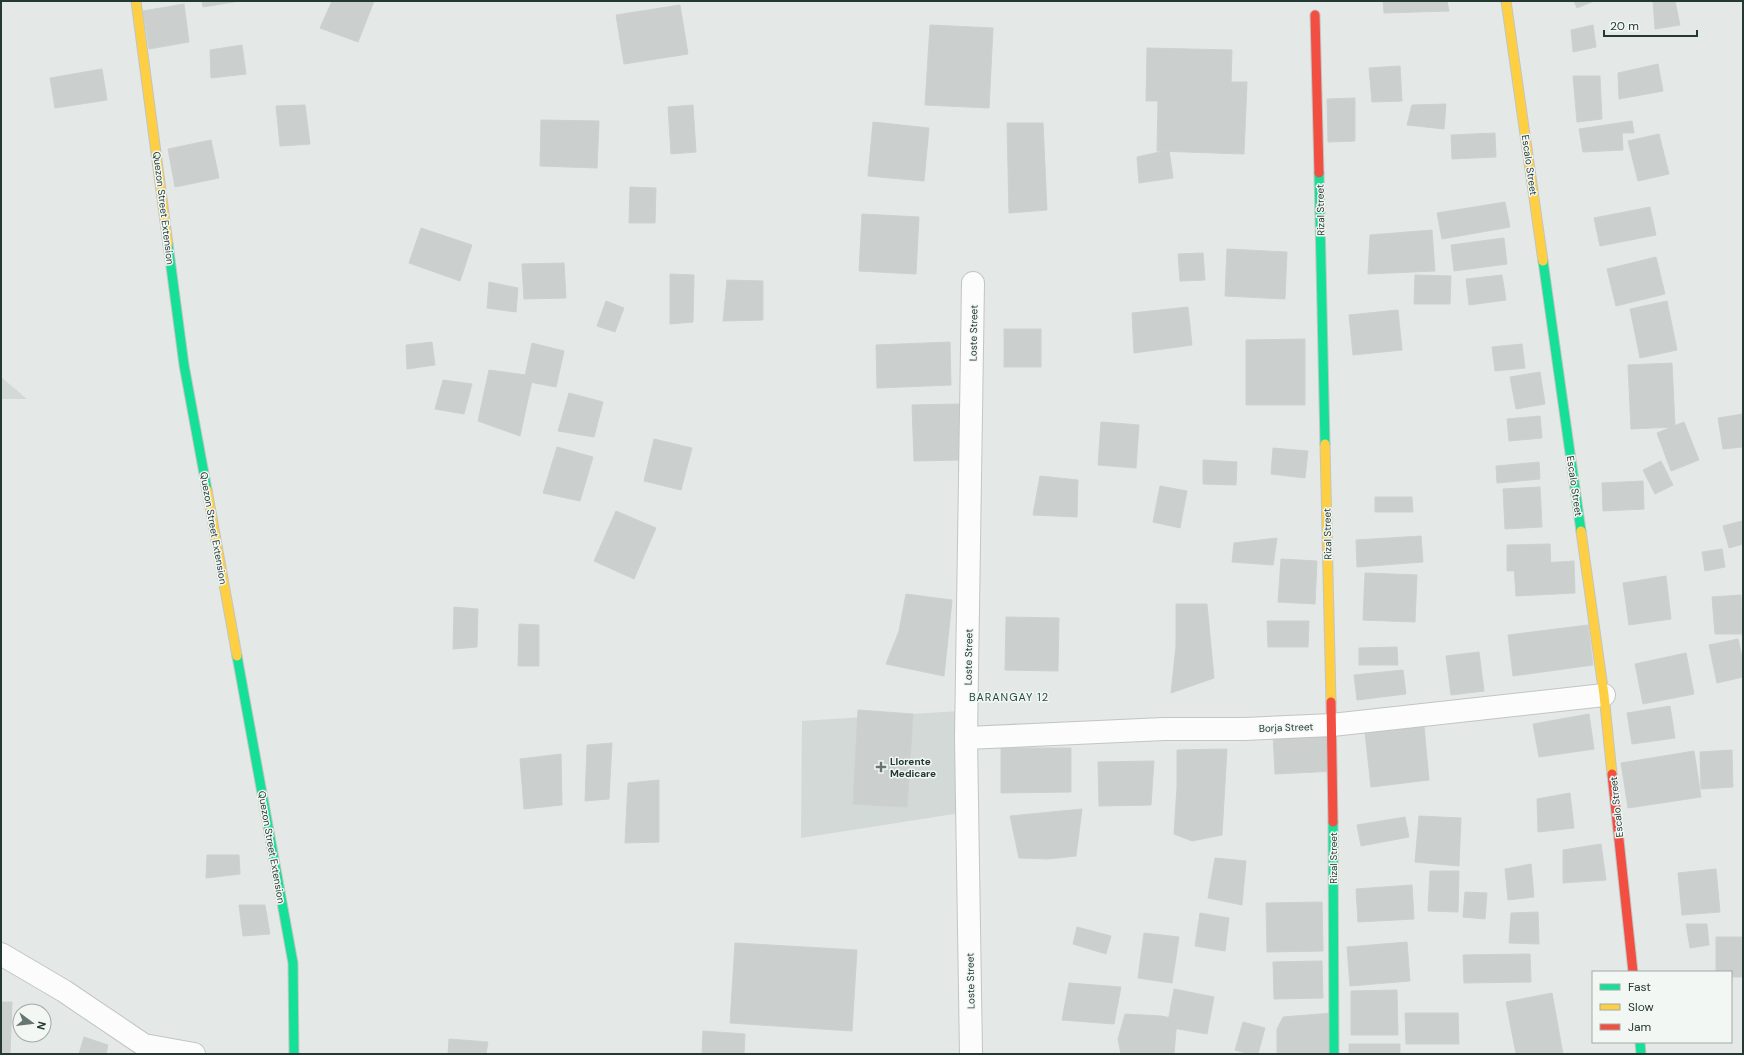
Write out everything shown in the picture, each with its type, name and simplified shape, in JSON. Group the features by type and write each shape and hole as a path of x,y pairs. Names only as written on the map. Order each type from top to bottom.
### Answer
{"street":[{"name":"Quezon Street Extension","path":"136,1 184,365 293,963 294,1054"},
{"name":"Escalo Street","path":"1506,1 1604,696 1633,971"},
{"name":"Rizal Street","path":"1315,15 1332,725 1334,1054"},
{"name":"Loste Street","path":"971,1054 966,738 973,284"},
{"name":"Borja Street","path":"966,738 1164,729 1244,729 1332,725 1604,696"},
{"path":"1,954 64,991 144,1045 194,1054"},
{"path":"1640,1043 1641,1054"}],"shaded area":[{"path":"1,377 27,399 1,399"},
{"name":"Llorente Medicare","path":"959,711 960,813 801,838 802,721"}],"building":[{"path":"202,1 240,1 203,7"},
{"path":"332,1 374,1 358,42 320,28"},
{"path":"1383,1 1447,1 1449,11 1384,13"},
{"path":"1574,1 1594,1 1577,8"},
{"path":"1653,1 1675,1 1680,25 1655,29"},
{"path":"184,4 189,42 149,49 143,11"},
{"path":"680,5 688,54 624,64 616,15"},
{"path":"930,25 993,28 989,108 925,105"},
{"path":"1593,25 1596,47 1573,52 1571,30"},
{"path":"242,45 246,74 211,78 210,50"},
{"path":"1147,48 1232,50 1231,82 1247,82 1244,154 1157,151 1158,101 1146,101"},
{"path":"1658,64 1663,91 1619,99 1618,73"},
{"path":"1400,66 1402,101 1372,102 1369,68"},
{"path":"102,69 107,100 55,108 50,78"},
{"path":"1573,76 1600,76 1602,119 1577,122"},
{"path":"1355,98 1355,141 1328,142 1327,99"},
{"path":"1446,104 1444,129 1407,125 1412,105"},
{"path":"305,105 310,144 280,146 276,106"},
{"path":"693,105 696,152 671,154 668,107"},
{"path":"541,120 599,121 597,168 540,166"},
{"path":"1632,121 1634,133 1622,133 1623,150 1583,152 1579,129"},
{"path":"873,122 929,128 924,181 868,176"},
{"path":"1007,123 1043,123 1047,210 1009,213"},
{"path":"1495,133 1496,157 1452,159 1451,135"},
{"path":"1659,134 1669,174 1638,181 1628,141"},
{"path":"211,140 219,178 175,187 168,149"},
{"path":"1169,150 1173,178 1139,183 1137,157"},
{"path":"630,187 656,188 655,223 629,223"},
{"path":"1505,202 1510,227 1442,239 1437,213"},
{"path":"1650,207 1656,235 1600,246 1594,218"},
{"path":"862,214 919,217 916,274 859,271"},
{"path":"421,228 472,245 460,281 409,263"},
{"path":"1432,230 1435,271 1368,274 1370,235"},
{"path":"1504,238 1507,264 1454,271 1451,245"},
{"path":"1227,249 1287,252 1285,299 1225,296"},
{"path":"1203,253 1205,280 1180,281 1178,254"},
{"path":"1656,257 1665,294 1616,306 1607,269"},
{"path":"564,263 566,298 524,299 522,264"},
{"path":"670,274 694,275 693,322 670,324"},
{"path":"1415,275 1451,276 1450,304 1414,304"},
{"path":"1502,275 1506,300 1469,305 1466,279"},
{"path":"727,280 763,281 763,320 723,321"},
{"path":"489,282 518,288 516,312 487,308"},
{"path":"606,301 624,308 615,332 597,326"},
{"path":"1667,301 1677,350 1640,358 1630,309"},
{"path":"1188,307 1192,345 1134,353 1132,313"},
{"path":"1398,310 1402,350 1353,355 1349,315"},
{"path":"1004,329 1041,329 1041,367 1004,367"},
{"path":"1305,339 1305,405 1246,405 1246,340"},
{"path":"432,342 435,365 407,369 406,345"},
{"path":"950,342 951,385 877,388 876,345"},
{"path":"532,343 564,351 556,387 524,381"},
{"path":"1522,344 1525,368 1495,371 1492,347"},
{"path":"1672,363 1675,427 1631,429 1628,365"},
{"path":"489,370 533,376 520,436 478,421"},
{"path":"1540,372 1545,404 1516,409 1510,377"},
{"path":"443,380 472,384 464,414 435,409"},
{"path":"569,393 603,402 594,437 558,431"},
{"path":"959,404 960,460 914,461 912,405"},
{"path":"1743,414 1743,447 1723,449 1718,418"},
{"path":"1540,416 1542,438 1509,441 1507,419"},
{"path":"1101,422 1139,425 1136,468 1098,465"},
{"path":"1684,422 1699,460 1671,471 1657,433"},
{"path":"654,439 692,448 681,490 644,481"},
{"path":"557,447 593,457 580,501 543,493"},
{"path":"1273,448 1308,451 1305,478 1271,474"},
{"path":"1203,460 1237,462 1236,485 1203,484"},
{"path":"1661,461 1673,485 1655,494 1643,470"},
{"path":"1539,462 1540,479 1497,483 1496,466"},
{"path":"1040,476 1078,480 1077,517 1033,515"},
{"path":"1643,481 1644,509 1603,511 1602,483"},
{"path":"1160,486 1187,491 1180,528 1153,522"},
{"path":"1540,487 1542,527 1505,529 1503,489"},
{"path":"1375,497 1412,497 1413,512 1375,512"},
{"path":"616,511 656,528 634,579 594,561"},
{"path":"1742,521 1743,544 1729,548 1723,526"},
{"path":"1421,536 1423,562 1357,567 1356,540"},
{"path":"1277,538 1273,565 1232,562 1234,543"},
{"path":"1550,544 1551,570 1507,571 1507,545"},
{"path":"1722,549 1725,567 1705,571 1702,552"},
{"path":"1281,559 1317,561 1315,604 1278,602"},
{"path":"1574,561 1575,593 1516,596 1514,565"},
{"path":"1365,573 1417,575 1415,622 1363,620"},
{"path":"1666,576 1671,619 1629,625 1623,583"},
{"path":"906,594 952,600 944,676 886,664 899,631"},
{"path":"1741,595 1742,634 1715,634 1712,597"},
{"path":"1176,604 1207,604 1214,678 1171,693 1176,646"},
{"path":"454,607 478,609 477,647 453,649"},
{"path":"1006,617 1059,618 1058,671 1005,670"},
{"path":"1267,621 1309,621 1308,647 1268,647"},
{"path":"519,624 539,625 539,666 518,666"},
{"path":"1588,625 1593,665 1513,676 1508,635"},
{"path":"1738,639 1743,661 1743,677 1717,683 1709,645"},
{"path":"1397,647 1398,665 1359,665 1359,648"},
{"path":"1479,652 1484,691 1451,695 1446,656"},
{"path":"1686,653 1694,694 1643,704 1635,664"},
{"path":"1403,670 1406,694 1357,700 1354,675"},
{"path":"1670,706 1675,738 1632,744 1627,713"},
{"path":"858,710 913,714 907,807 853,804"},
{"path":"1589,714 1594,749 1539,757 1533,724"},
{"path":"1424,726 1429,780 1371,787 1365,733"},
{"path":"1335,730 1337,771 1275,774 1273,733"},
{"path":"612,743 609,799 585,801 587,745"},
{"path":"1001,748 1071,748 1071,792 1001,793"},
{"path":"1227,749 1222,835 1192,841 1174,834 1177,787 1177,750"},
{"path":"1732,750 1733,787 1701,789 1700,752"},
{"path":"1694,751 1701,797 1628,808 1621,763"},
{"path":"561,754 562,805 524,809 520,759"},
{"path":"1154,761 1151,805 1099,806 1098,762"},
{"path":"659,780 659,842 625,843 628,783"},
{"path":"1570,793 1574,828 1538,832 1537,799"},
{"path":"1082,809 1076,856 1048,859 1019,858 1010,816"},
{"path":"1419,816 1461,818 1459,866 1415,862"},
{"path":"1405,817 1409,837 1361,846 1357,825"},
{"path":"1601,844 1606,880 1563,883 1563,850"},
{"path":"207,855 239,855 240,874 206,878"},
{"path":"1215,858 1246,861 1242,905 1208,898"},
{"path":"1531,864 1534,897 1508,900 1505,869"},
{"path":"1716,869 1720,912 1682,915 1678,873"},
{"path":"1430,871 1459,871 1458,912 1428,911"},
{"path":"1412,885 1414,919 1358,922 1356,889"},
{"path":"1465,892 1487,893 1485,919 1463,917"},
{"path":"1322,902 1323,951 1267,952 1266,903"},
{"path":"239,905 265,905 270,934 243,936"},
{"path":"1538,912 1539,944 1509,943 1511,913"},
{"path":"1200,913 1229,918 1225,951 1195,946"},
{"path":"1686,924 1707,924 1709,945 1690,948"},
{"path":"1077,927 1111,936 1106,954 1073,944"},
{"path":"1144,933 1179,937 1172,983 1138,978"},
{"path":"1716,937 1743,937 1743,977 1732,977 1732,971 1716,971"},
{"path":"1407,942 1410,981 1350,986 1347,947"},
{"path":"735,943 857,950 852,1031 730,1023"},
{"path":"1530,954 1531,982 1464,983 1463,955"},
{"path":"1322,961 1323,998 1274,999 1273,962"},
{"path":"1069,983 1121,987 1114,1024 1062,1020"},
{"path":"1174,989 1214,997 1207,1034 1167,1027"},
{"path":"1397,990 1398,1035 1351,1035 1351,991"},
{"path":"1552,993 1563,1054 1516,1054 1506,1002"},
{"path":"1,1002 12,1002 10,1054 1,1054"},
{"path":"1332,1013 1332,1054 1277,1054 1277,1029 1283,1017"},
{"path":"1405,1013 1458,1013 1459,1044 1406,1044"},
{"path":"1125,1014 1161,1016 1177,1019 1174,1054 1121,1054 1118,1039"},
{"path":"1243,1022 1265,1028 1258,1054 1249,1054 1235,1050"},
{"path":"703,1031 745,1034 744,1054 702,1054"},
{"path":"84,1037 108,1045 106,1054 79,1054"},
{"path":"449,1039 488,1042 486,1054 448,1054"},
{"path":"1349,1044 1400,1044 1400,1054 1349,1054"}],"traffic: fast":[{"path":"1319,173 1325,444"},
{"path":"168,244 184,365 207,490"},
{"path":"1543,261 1581,531"},
{"path":"237,656 293,963 294,1054"},
{"path":"1333,822 1334,1054"},
{"path":"1640,1043 1641,1054"}],"traffic: slow":[{"path":"136,1 168,244"},
{"path":"1506,1 1543,261"},
{"path":"1325,444 1331,702"},
{"path":"207,490 237,656"},
{"path":"1581,531 1604,695 1612,774"}],"traffic: jam":[{"path":"1315,15 1319,173"},
{"path":"1331,702 1333,822"},
{"path":"1612,774 1633,971"}],"place":[{"name":"Llorente Medicare","path":"881,767"}],"district":[{"name":"BARANGAY 12","path":"1009,697"}]}
